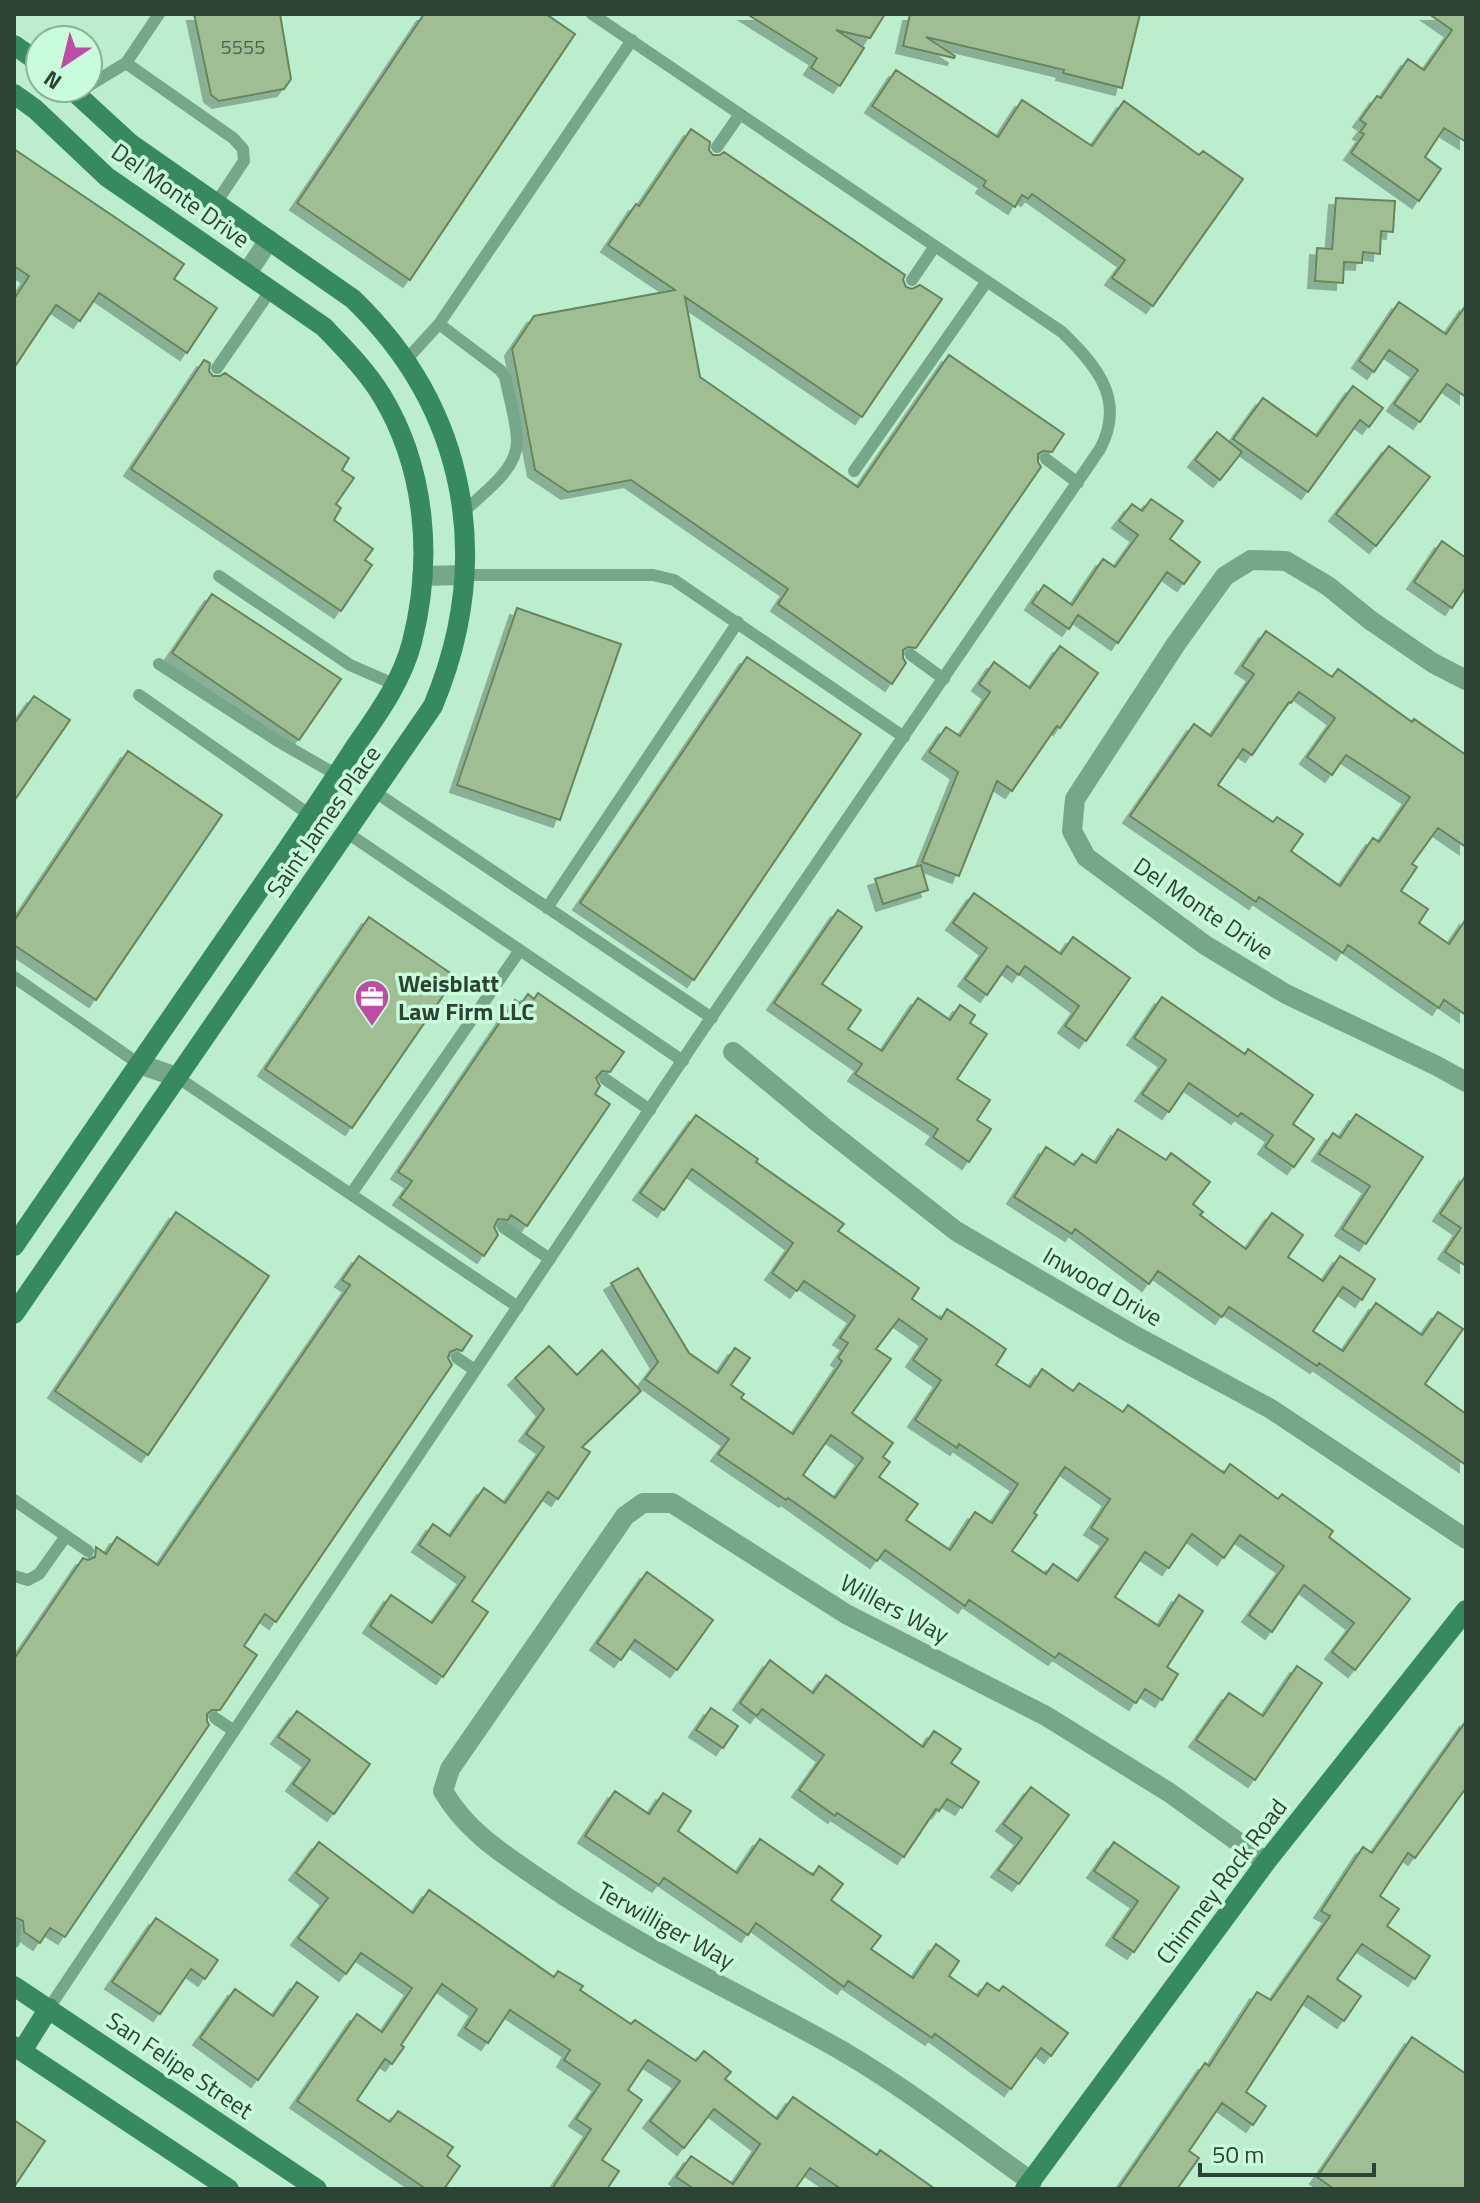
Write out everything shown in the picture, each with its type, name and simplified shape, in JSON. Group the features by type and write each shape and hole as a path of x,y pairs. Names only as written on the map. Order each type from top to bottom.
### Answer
{"street":[{"name":"Del Monte Drive","path":"14,94 35,109 107,177 324,327 354,358 380,393"},
{"name":"Del Monte Drive","path":"94,104 131,144 353,299 381,326 406,360"},
{"name":"Del Monte Drive","path":"247,273 269,240"},
{"name":"Saint James Place","path":"14,1314 375,792 433,706 444,681 457,631 466,543 455,466 435,408 406,360"},
{"name":"Saint James Place","path":"14,1246 396,685 412,642 422,576 423,521 414,472 404,442 380,393"},
{"name":"Del Monte Drive","path":"1466,680 1433,663 1370,620 1328,586 1286,561 1251,560 1225,576 1145,690 1075,799 1072,831 1086,857 1205,945 1286,994 1466,1082"},
{"path":"422,576 464,575"},
{"name":"Inwood Drive","path":"733,1052 956,1231 1130,1333 1271,1409 1466,1539"},
{"path":"139,1064 177,1077"},
{"name":"Willers Way","path":"538,1639 625,1516 643,1503 672,1503 846,1614 1046,1716 1170,1793 1266,1862"},
{"name":"Chimney Rock Road","path":"1028,2185 1266,1862 1466,1610"},
{"name":"Terwilliger Way","path":"538,1639 450,1769 443,1791 457,1815 496,1849 583,1909 659,1954 823,2040 882,2076 1028,2185"},
{"name":"San Felipe Street","path":"14,1986 317,2189"},
{"path":"49,2008 18,2048 229,2189"}],"lane":[{"path":"104,75 126,63 159,14"},
{"path":"49,2008 475,1370 1078,483 1110,431 1110,404 1101,377 1087,356 1062,332 592,14"},
{"path":"406,360 439,324 632,40"},
{"path":"126,63 233,138 243,149 244,161 216,203"},
{"path":"717,147 740,114"},
{"path":"912,280 935,246"},
{"path":"854,471 987,281"},
{"path":"217,368 271,290"},
{"path":"439,324 505,377 517,440 508,468 462,513"},
{"path":"1046,459 1078,483"},
{"path":"464,575 653,575 682,584 904,737"},
{"path":"219,576 350,665 396,685"},
{"path":"547,908 738,622"},
{"path":"911,655 944,679"},
{"path":"159,664 276,740 337,775"},
{"path":"139,695 310,815"},
{"path":"375,792 712,1018"},
{"path":"346,832 683,1061"},
{"path":"351,1194 520,950"},
{"path":"14,977 139,1064"},
{"path":"177,1077 518,1307"},
{"path":"605,1079 650,1110"},
{"path":"503,1227 550,1259"},
{"path":"457,1358 475,1370"},
{"path":"14,1500 88,1551"},
{"path":"14,1576 28,1580 39,1574 66,1536"},
{"path":"215,1718 234,1731"},
{"path":"14,1942 15,1926"}],"building":[{"path":"194,14 280,14 291,79 284,89 219,101 211,95"},
{"path":"424,14 546,14 575,34 410,280 297,203"},
{"path":"747,14 885,14 870,38 836,30 864,48 840,86 811,68 817,58"},
{"path":"910,14 1140,14 1122,88 1063,73 1064,70 926,37 954,58 903,46"},
{"path":"1429,14 1466,14 1466,142 1444,128 1425,157 1441,169 1419,201 1351,153 1364,134 1360,132 1366,124 1360,120 1377,96 1381,98 1408,59 1424,70 1452,30"},
{"path":"896,70 998,137 1022,100 1092,146 1124,101 1199,155 1203,151 1243,179 1153,306 1112,278 1125,260 1032,194 1028,199 1022,195 1015,207 983,186 986,181 872,106"},
{"path":"691,129 710,142 709,150 713,155 724,152 905,275 903,280 906,287 912,289 920,285 942,299 862,417 685,297 700,377 858,487 949,355 1064,434 1052,452 1038,454 1041,467 916,648 903,650 906,663 892,684 778,604 788,589 631,480 568,492 535,470 512,349 534,316 675,290 608,245 636,204 639,206"},
{"path":"14,149 184,264 174,279 217,308 187,353 99,293 80,321 56,305 14,368 14,299 29,276 14,266"},
{"path":"1336,198 1395,201 1393,232 1381,231 1380,254 1363,252 1362,263 1344,262 1343,283 1315,281 1317,248 1332,249"},
{"path":"1399,302 1446,334 1466,305 1466,397 1447,384 1420,422 1394,404 1418,370 1389,350 1374,372 1359,361"},
{"path":"204,360 210,363 209,371 213,376 225,373 349,458 342,470 354,478 336,504 341,508 334,520 373,549 365,560 372,565 341,611 131,469"},
{"path":"1353,386 1383,408 1369,427 1360,420 1308,492 1233,439 1263,398 1317,436"},
{"path":"1217,432 1242,452 1220,480 1195,460"},
{"path":"1389,446 1430,477 1376,546 1336,514"},
{"path":"1151,499 1183,521 1170,539 1200,562 1184,584 1167,572 1118,643 1078,615 1069,629 1032,603 1044,585 1072,605 1103,559 1115,567 1138,535 1119,521 1132,504 1142,511"},
{"path":"1442,541 1466,558 1466,587 1452,608 1414,582"},
{"path":"212,594 341,679 299,740 172,653"},
{"path":"517,608 621,644 560,820 457,785"},
{"path":"1266,631 1332,677 1338,669 1412,722 1414,719 1466,755 1466,847 1438,828 1412,864 1417,867 1401,891 1428,909 1419,923 1449,944 1466,919 1466,1015 1444,1000 1439,1008 1348,945 1343,953 1259,897 1256,902 1130,816 1194,724 1211,736 1254,674 1242,666","holes":["1299,692 1335,718 1307,757 1332,775 1346,755 1410,797 1379,842 1373,838 1340,886 1291,851 1303,834 1277,817 1273,822 1218,785 1243,749 1252,755"]},
{"path":"1060,646 1098,673 1012,791 997,781 959,876 922,862 958,772 929,752 946,727 960,736 990,692 979,684 994,662 1030,688"},
{"path":"747,657 861,734 694,980 580,903"},
{"path":"34,696 70,720 14,801 14,724"},
{"path":"128,751 222,815 96,1000 14,945 14,921"},
{"path":"921,865 928,890 883,904 875,879"},
{"path":"974,893 1061,954 1073,937 1130,978 1086,1041 1065,1026 1079,1006 1025,966 1019,975 1007,966 987,995 965,979 987,948 953,923"},
{"path":"838,910 862,927 822,984 861,1010 848,1029 882,1051 918,998 950,1020 960,1005 975,1015 970,1023 987,1034 957,1079 990,1100 977,1120 991,1129 969,1162 933,1137 938,1129 855,1074 862,1064 774,1003"},
{"path":"369,917 456,977 352,1128 265,1069"},
{"path":"538,993 624,1052 610,1072 602,1071 596,1078 600,1086 595,1094 610,1104 527,1226 511,1215 508,1220 498,1219 494,1227 498,1235 484,1256 400,1198 412,1181 398,1172 515,1000 521,1004 528,994 534,999"},
{"path":"1162,997 1245,1054 1248,1049 1313,1095 1293,1124 1314,1139 1294,1167 1265,1147 1273,1135 1241,1113 1238,1117 1189,1083 1169,1112 1142,1094 1166,1060 1134,1038"},
{"path":"1356,1114 1423,1157 1366,1244 1342,1229 1370,1186 1319,1154 1333,1133 1340,1138"},
{"path":"696,1115 844,1224 838,1231 919,1288 912,1299 941,1319 947,1309 1006,1349 996,1365 1030,1387 1042,1369 1073,1391 1079,1383 1123,1412 1128,1405 1224,1473 1230,1464 1278,1499 1282,1494 1333,1531 1329,1537 1410,1599 1355,1670 1332,1652 1354,1623 1304,1585 1272,1632 1249,1615 1284,1566 1240,1535 1224,1558 1192,1534 1169,1568 1145,1552 1115,1597 1159,1626 1179,1595 1203,1611 1167,1667 1178,1674 1162,1700 1145,1689 1136,1703 1059,1653 1055,1658 969,1600 965,1606 885,1550 877,1561 788,1498 786,1500 718,1454 729,1439 645,1379 658,1362 611,1283 638,1268 689,1353 718,1373 735,1348 750,1358 731,1385 744,1394 741,1398 793,1434 842,1361 838,1358 848,1343 840,1338 855,1316 804,1281 797,1291 772,1273 793,1243 692,1169 664,1210 640,1193","holes":["899,1319 927,1339 913,1360 941,1380 915,1420 957,1448 959,1444 1018,1484 992,1523 975,1512 950,1550 906,1520 918,1504 879,1477 890,1462 883,1457 893,1443 852,1413 891,1359 876,1349","831,1435 863,1458 835,1498 803,1475","1065,1467 1110,1499 1091,1528 1108,1539 1078,1581 1053,1564 1046,1574 1012,1551 1037,1515 1034,1513"]},
{"path":"1118,1129 1166,1160 1171,1153 1210,1182 1193,1204 1203,1212 1200,1215 1246,1249 1272,1213 1303,1235 1288,1257 1323,1281 1340,1256 1375,1279 1362,1300 1343,1287 1313,1331 1343,1351 1376,1303 1422,1335 1438,1312 1463,1329 1425,1384 1466,1414 1466,1465 1319,1363 1317,1366 1229,1307 1222,1317 1158,1271 1149,1284 1075,1229 1072,1234 1014,1197 1046,1147 1074,1165 1082,1154 1096,1163"},
{"path":"1466,1175 1466,1266 1445,1252 1461,1228 1440,1214"},
{"path":"176,1212 269,1276 148,1455 55,1391"},
{"path":"359,1256 472,1336 462,1351 457,1349 450,1352 448,1358 452,1365 276,1622 265,1614 244,1646 257,1655 220,1710 207,1714 209,1725 65,1937 50,1928 40,1943 24,1932 23,1921 14,1917 14,1659 83,1558 88,1560 95,1557 96,1547 106,1554 117,1537 158,1565 350,1285 342,1280"},
{"path":"549,1346 577,1375 602,1350 641,1391 582,1447 590,1452 558,1499 548,1492 472,1601 488,1612 443,1677 370,1626 391,1595 432,1623 465,1577 419,1545 433,1524 450,1536 484,1488 505,1503 544,1447 526,1434 544,1409 515,1378"},
{"path":"647,1572 713,1620 677,1670 635,1640 621,1660 597,1643"},
{"path":"770,1660 813,1693 826,1675 923,1747 934,1731 961,1749 951,1763 979,1782 962,1808 947,1799 939,1811 936,1809 904,1857 837,1813 835,1816 799,1790 824,1755 762,1709 757,1716 740,1703"},
{"path":"1297,1666 1322,1683 1255,1780 1196,1740 1229,1693 1263,1716"},
{"path":"711,1708 738,1726 723,1748 696,1730"},
{"path":"297,1711 370,1764 334,1814 293,1784 310,1760 278,1737"},
{"path":"1466,1721 1466,1788 1415,1858 1408,1853 1380,1896 1399,1909 1387,1926 1430,1956 1415,1979 1362,1944 1337,1979 1361,1996 1344,2021 1308,1996 1246,2092 1266,2106 1253,2125 1222,2103 1189,2151 1199,2158 1177,2189 1118,2189 1205,2063 1209,2066 1257,1992 1271,2000 1330,1916 1321,1911 1363,1847 1372,1853"},
{"path":"1031,1787 1069,1815 1019,1884 998,1870 1022,1838 1003,1824"},
{"path":"615,1791 649,1814 663,1793 691,1811 678,1831 737,1873 760,1839 813,1875 819,1866 843,1884 831,1900 881,1936 871,1949 913,1978 936,1944 959,1961 949,1976 978,1996 987,1983 999,1991 1003,1986 1068,2033 1051,2056 1041,2048 1011,2089 935,2034 932,2038 848,1981 844,1987 756,1923 748,1935 664,1878 659,1885 585,1836"},
{"path":"319,1842 413,1913 429,1890 554,1977 558,1971 583,1986 580,1990 631,2024 635,2020 696,2061 704,2051 731,2072 725,2079 777,2119 793,2097 877,2155 880,2150 935,2189 841,2189 810,2168 795,2189 694,2189 676,2177 691,2156 733,2184 760,2144 714,2109 684,2148 650,2121 680,2081 648,2060 628,2090 642,2100 602,2160 619,2171 607,2189 552,2189 591,2129 576,2119 600,2084 564,2060 570,2050 510,2010 488,2043 465,2028 477,2009 442,1984 401,2045 404,2047 392,2064 385,2059 357,2100 390,2122 398,2111 453,2147 447,2156 460,2166 444,2189 426,2189 297,2101 357,2014 382,2032 412,1988 361,1953 346,1974 298,1938 328,1898 296,1873"},
{"path":"1114,1842 1179,1887 1134,1952 1113,1938 1138,1901 1094,1871"},
{"path":"156,1918 218,1960 205,1979 191,1969 160,2014 112,1982"},
{"path":"297,1982 318,1997 258,2080 200,2038 235,1989 273,2016"},
{"path":"1412,2037 1466,2074 1466,2189 1334,2189 1317,2177"},
{"path":"14,2120 45,2141 14,2187"}],"place":[{"name":"Weisblatt Law Firm LLC","path":"372,1028"}]}
